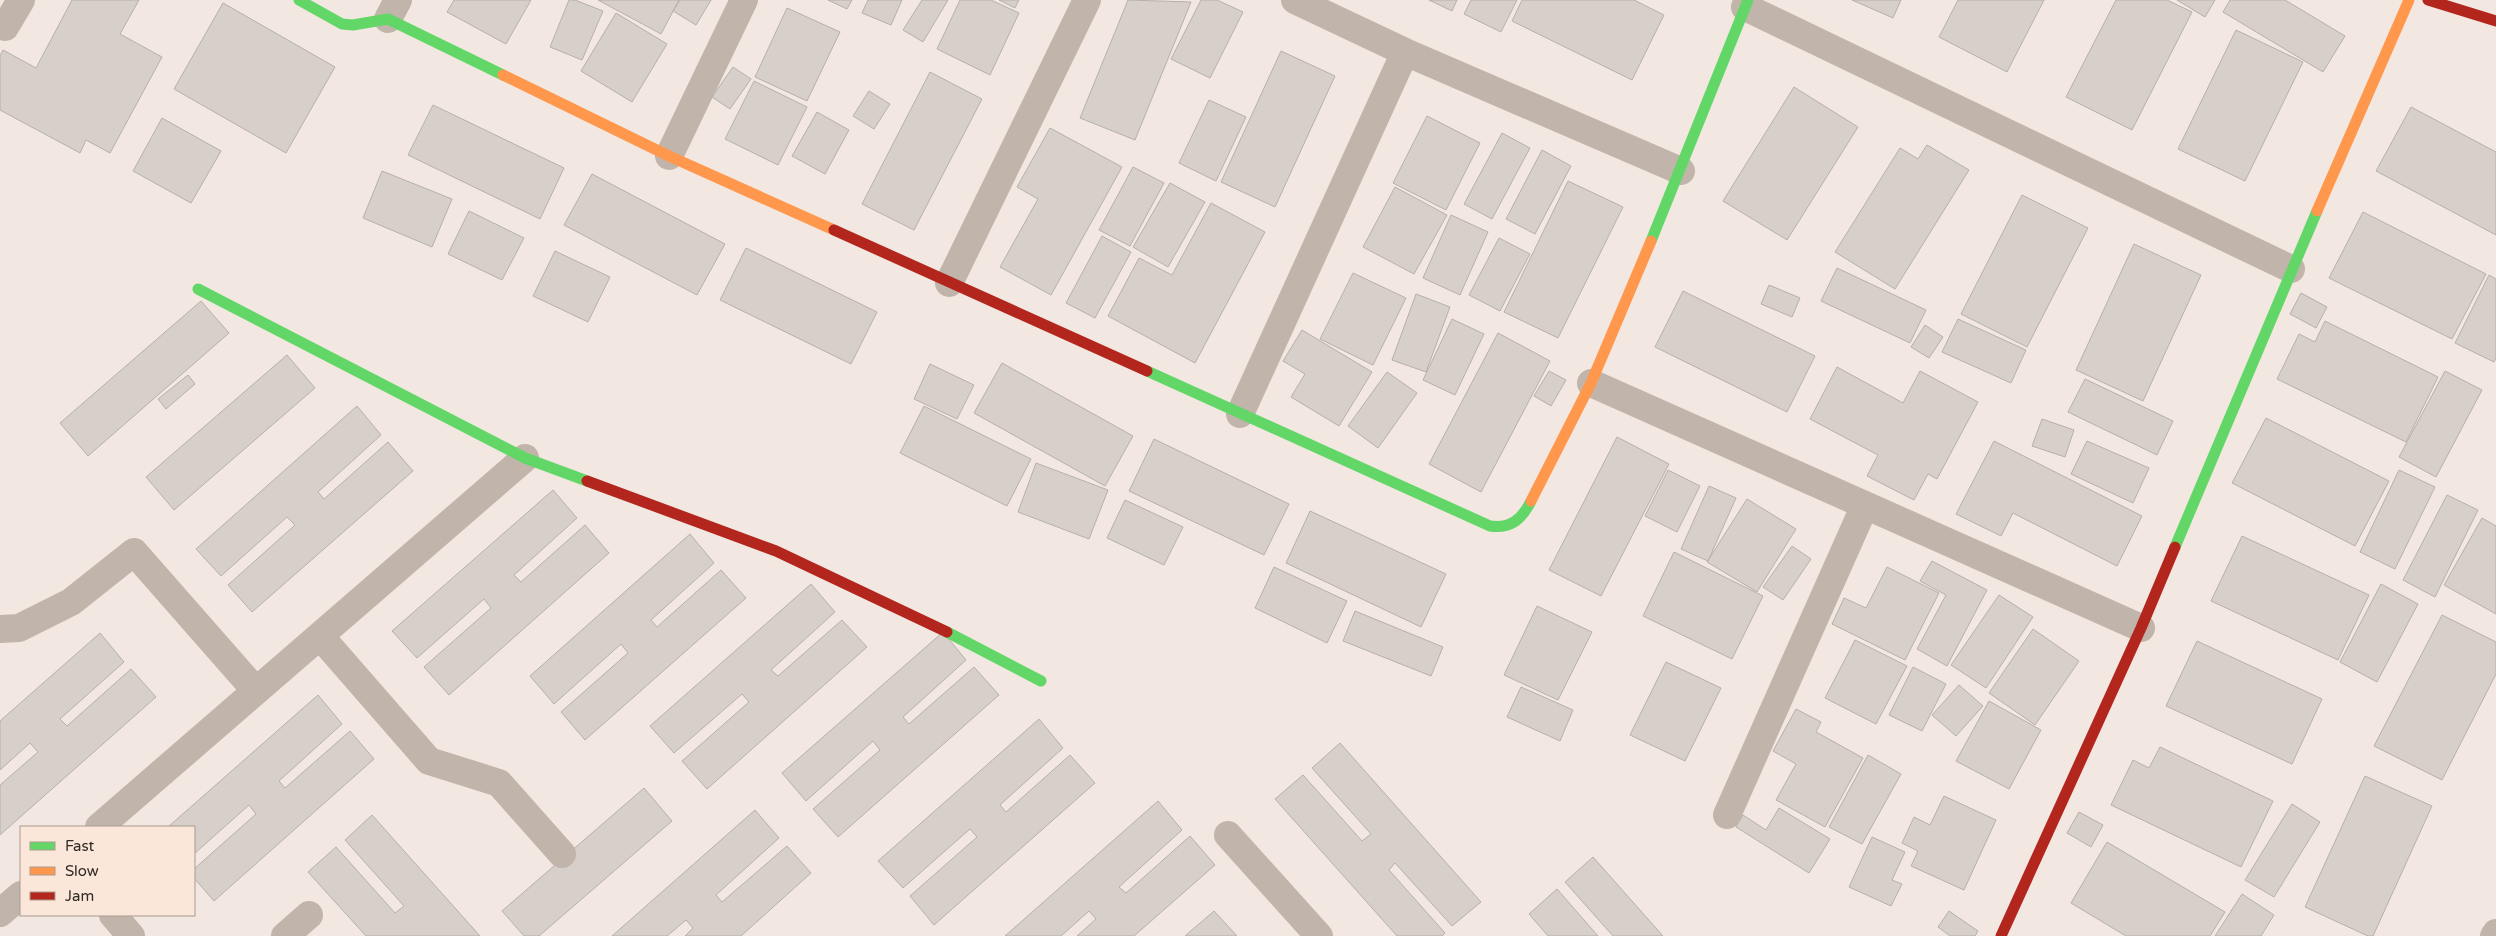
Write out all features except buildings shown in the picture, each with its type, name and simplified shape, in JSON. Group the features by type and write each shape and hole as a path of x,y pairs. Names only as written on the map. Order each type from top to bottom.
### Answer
{"street":[{"path":"6,27 21,0"},
{"path":"299,0 342,24 353,25 393,10 669,156 1240,414 1490,526 1499,528 1517,522 1524,515 1591,384 1681,171 1747,3 2291,269"},
{"path":"669,156 744,0"},
{"path":"950,283 1087,0"},
{"path":"1295,0 1405,52 1681,171"},
{"path":"2001,936 2141,628 2291,269 2409,0"},
{"path":"2428,0 2496,21"},
{"path":"1240,414 1405,52"},
{"path":"198,289 526,458 776,552 968,642 1042,682"},
{"path":"1591,384 2141,628"},
{"path":"100,826 526,458"},
{"path":"1727,815 1865,505"},
{"path":"0,629 19,628 71,602 134,552 256,691"},
{"path":"320,636 429,761 500,784 562,854"},
{"path":"1228,834 1319,936"},
{"path":"0,913 20,896"},
{"path":"285,936 309,915"},
{"path":"114,916 131,936"}],"traffic: fast":[{"path":"299,0 342,24 353,25 388,19 503,75"},
{"path":"1651,241 1748,0"},
{"path":"2175,547 2317,211"},
{"path":"198,289 525,458 587,481"},
{"path":"1147,371 1490,526 1504,526 1520,518 1531,501"},
{"path":"947,632 1041,681"}],"traffic: slow":[{"path":"2317,211 2409,0"},
{"path":"503,75 669,156 834,230"},
{"path":"1531,501 1591,383 1651,241"}],"traffic: jam":[{"path":"2428,0 2496,21"},
{"path":"834,230 1147,371"},
{"path":"587,481 776,551 947,632"},
{"path":"2001,936 2141,628 2175,547"}]}
